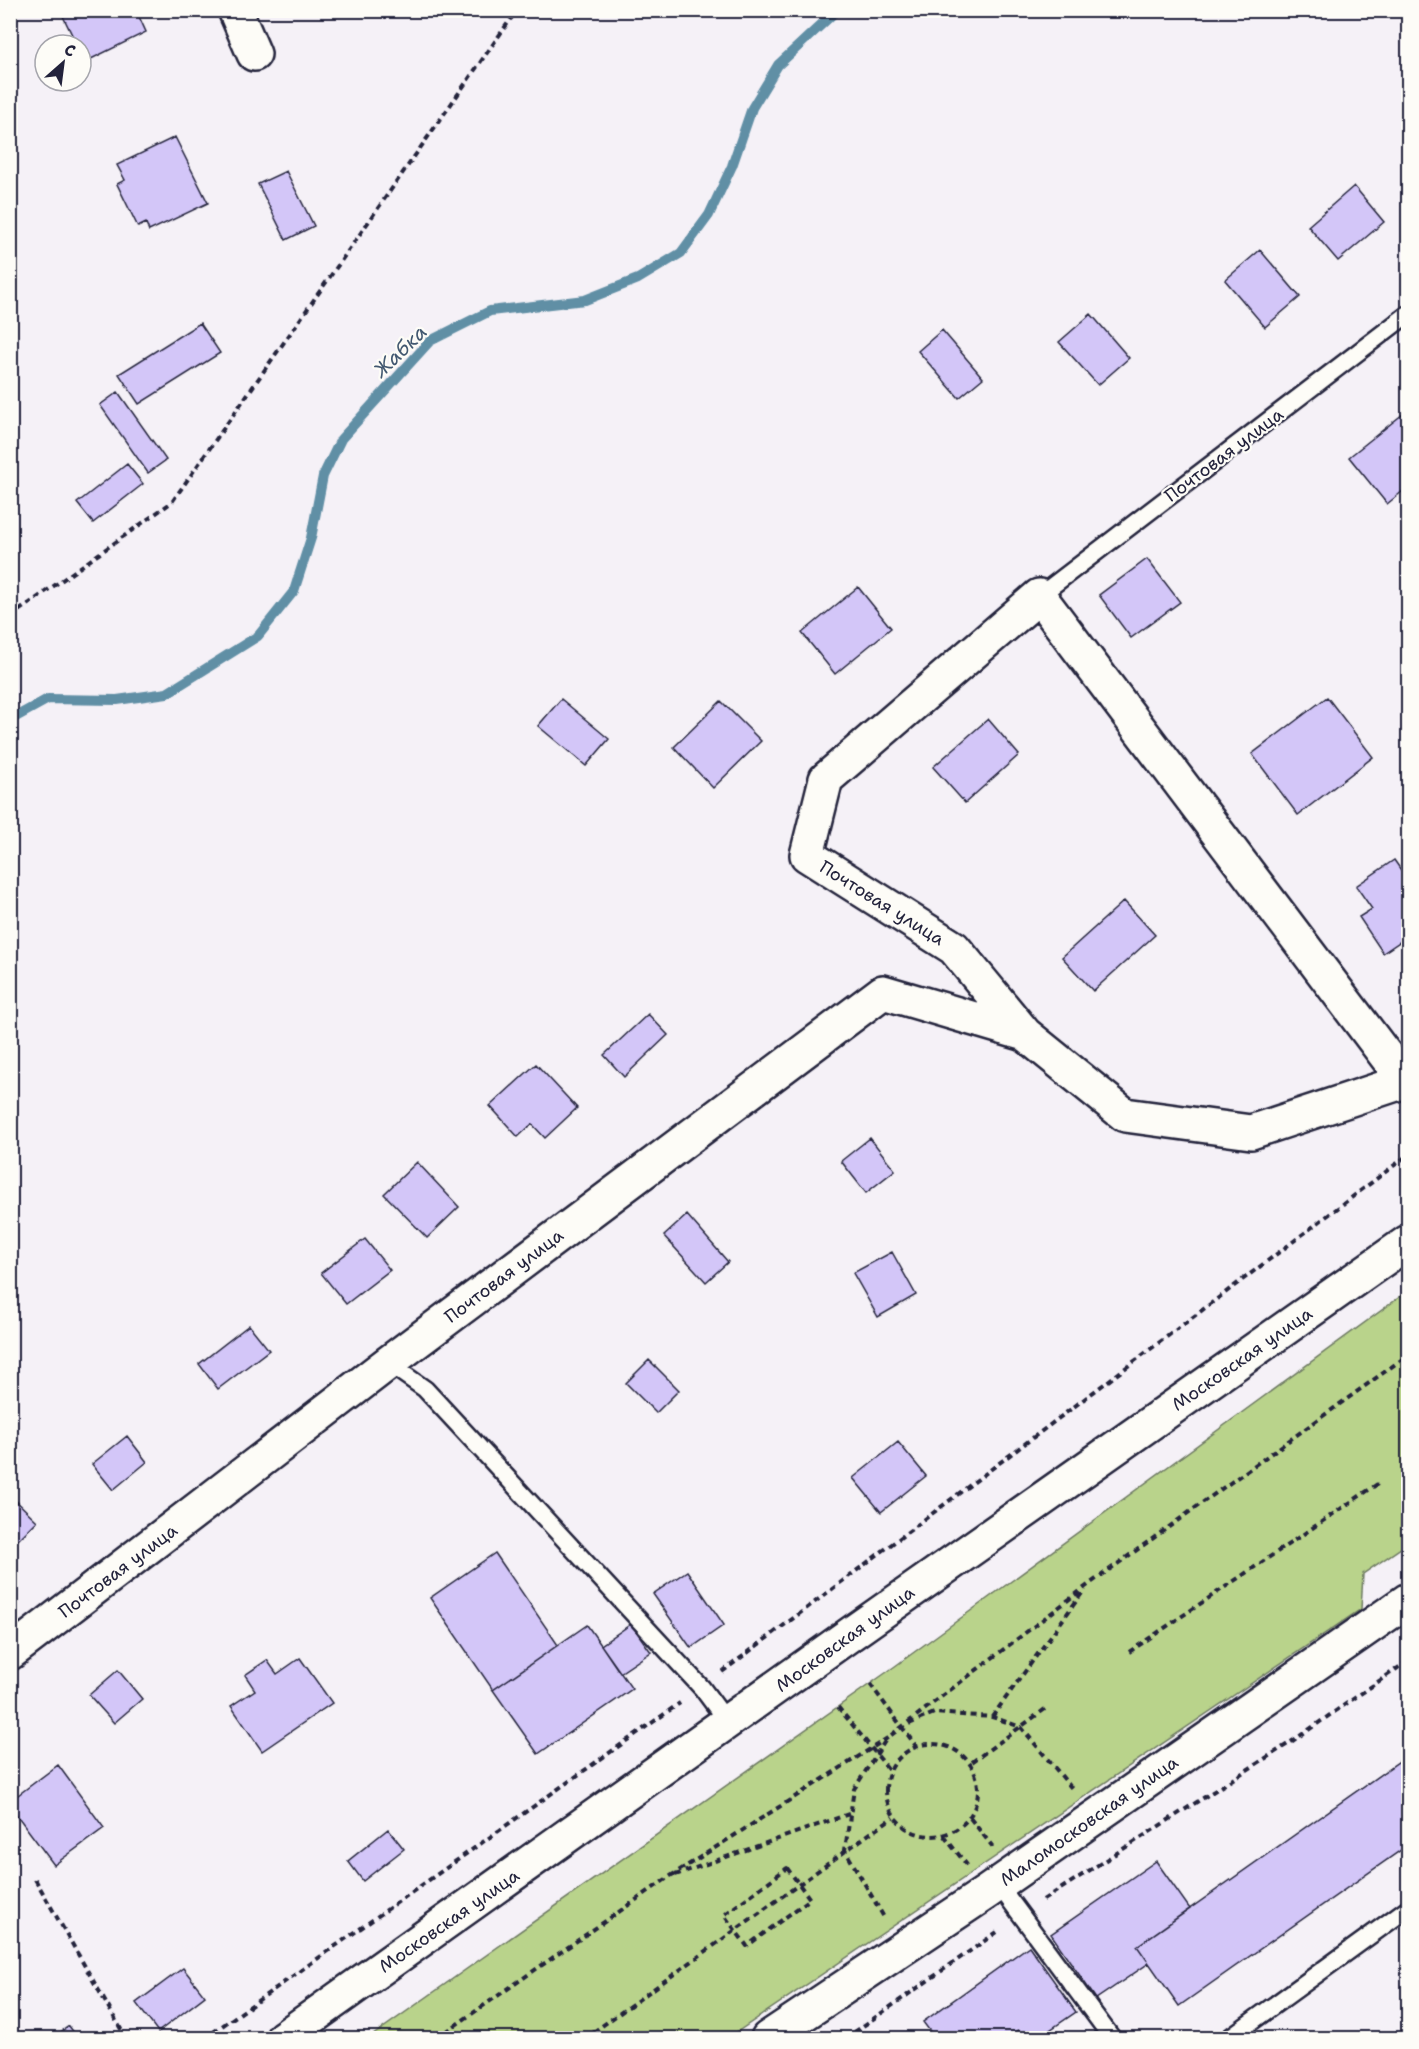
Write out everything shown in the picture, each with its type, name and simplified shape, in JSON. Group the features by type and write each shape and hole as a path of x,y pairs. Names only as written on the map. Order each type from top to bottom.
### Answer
{"street":[{"path":"235,10 254,54"},
{"name":"Почтовая улица","path":"1040,596 1407,1081 1251,1132 1125,1115 1025,1034 954,948 807,855 826,779 1040,596"},
{"name":"Почтовая улица","path":"10,1653 388,1364 884,992 1025,1034"},
{"name":"Московская улица","path":"284,2038 852,1633 1408,1242"},
{"name":"Маломосковская улица","path":"768,2038 998,1884 1408,1600"}],"lane":[{"name":"Почтовая улица","path":"1040,596 1408,314"},
{"path":"388,1364 425,1389 702,1688 728,1723"},
{"path":"998,1884 1112,2038"},
{"path":"1229,2038 1408,1908"}],"path":[{"path":"10,617 172,502 517,10"},
{"path":"205,2038 702,1688 1408,1155"},
{"path":"437,2038 669,1877 886,1739 1088,1585 1408,1355"},
{"path":"1129,1652 1379,1483"},
{"path":"992,1717 1088,1585"},
{"path":"846,2038 1020,1915 1291,1742 1408,1661"},
{"path":"870,1684 916,1746"},
{"path":"838,1707 891,1771"},
{"path":"972,1762 1048,1707"},
{"path":"902,1727 934,1713 992,1717 1021,1727 1095,1817"},
{"path":"886,1739 854,1789 845,1850 902,1948"},
{"path":"919,1744 948,1744 972,1762 980,1791 970,1819 944,1836 925,1836 907,1830 893,1817 885,1788 895,1760 916,1746 919,1744"},
{"path":"669,1877 850,1813"},
{"path":"585,2038 893,1817"},
{"path":"787,1868 810,1899 747,1946 736,1931 724,1915 787,1868"},
{"path":"34,1879 126,2038"}],"green space":[{"path":"1408,1291 1408,1543 1363,1574 1361,1609 728,2038 369,2038 887,1672"}],"building":[{"path":"60,10 136,10 146,32 93,58 93,33 71,33"},
{"path":"175,137 208,203 149,231 146,223 138,227 117,184 125,180 117,165"},
{"path":"286,171 314,226 286,240 258,184"},
{"path":"1354,186 1384,222 1338,261 1308,226"},
{"path":"1260,250 1300,297 1265,327 1225,280"},
{"path":"1091,314 1129,358 1098,385 1059,342"},
{"path":"200,323 220,353 139,404 119,374"},
{"path":"942,330 983,378 959,398 918,351"},
{"path":"118,392 166,460 148,473 100,405"},
{"path":"1408,410 1408,487 1387,504 1349,457"},
{"path":"127,464 143,484 93,523 77,503"},
{"path":"1147,559 1180,602 1131,638 1099,595"},
{"path":"858,587 891,628 835,674 802,633"},
{"path":"1327,697 1373,757 1298,815 1252,754"},
{"path":"561,699 609,739 586,766 538,726"},
{"path":"721,701 761,741 713,788 674,747"},
{"path":"988,719 1019,755 965,803 933,767"},
{"path":"1394,860 1408,880 1408,936 1383,953 1359,917 1372,909 1356,886"},
{"path":"1124,901 1155,935 1093,991 1062,957"},
{"path":"648,1014 668,1035 624,1077 604,1055"},
{"path":"536,1064 577,1108 545,1138 532,1124 518,1137 490,1106"},
{"path":"870,1138 895,1170 866,1193 841,1161"},
{"path":"417,1162 459,1207 427,1238 384,1194"},
{"path":"687,1215 728,1262 706,1282 664,1236"},
{"path":"365,1239 390,1270 346,1304 321,1273"},
{"path":"892,1252 916,1295 878,1317 853,1273"},
{"path":"249,1325 269,1350 218,1389 199,1364"},
{"path":"649,1360 679,1390 656,1413 626,1383"},
{"path":"127,1436 147,1462 113,1490 92,1464"},
{"path":"898,1442 926,1476 881,1512 853,1478"},
{"path":"10,1495 37,1521 10,1548"},
{"path":"495,1553 558,1645 493,1690 430,1598"},
{"path":"687,1571 724,1625 691,1648 653,1594"},
{"path":"631,1624 651,1652 620,1673 601,1645"},
{"path":"587,1625 632,1689 538,1754 493,1690"},
{"path":"300,1658 332,1703 262,1751 231,1706 255,1690 245,1675 267,1660 277,1674"},
{"path":"118,1670 142,1699 114,1723 89,1695"},
{"path":"1408,1755 1408,1845 1179,2006 1137,1946"},
{"path":"58,1765 104,1828 54,1865 10,1806 10,1801"},
{"path":"388,1829 404,1849 363,1881 348,1861"},
{"path":"1156,1861 1190,1909 1137,1946 1149,1963 1096,1999 1051,1934"},
{"path":"1029,1946 1076,2012 1038,2038 1024,2038 1018,2030 1006,2038 935,2038 923,2022"},
{"path":"183,1968 205,1996 158,2032 136,2003"},
{"path":"69,2026 78,2038 52,2038"}],"waterway":[{"name":"Жабка","path":"10,720 48,699 117,700 167,693 258,636 294,591 311,538 323,476 341,439 430,341 490,311 585,300 638,279 681,253 709,215 732,166 752,108 778,65 837,10"}]}
